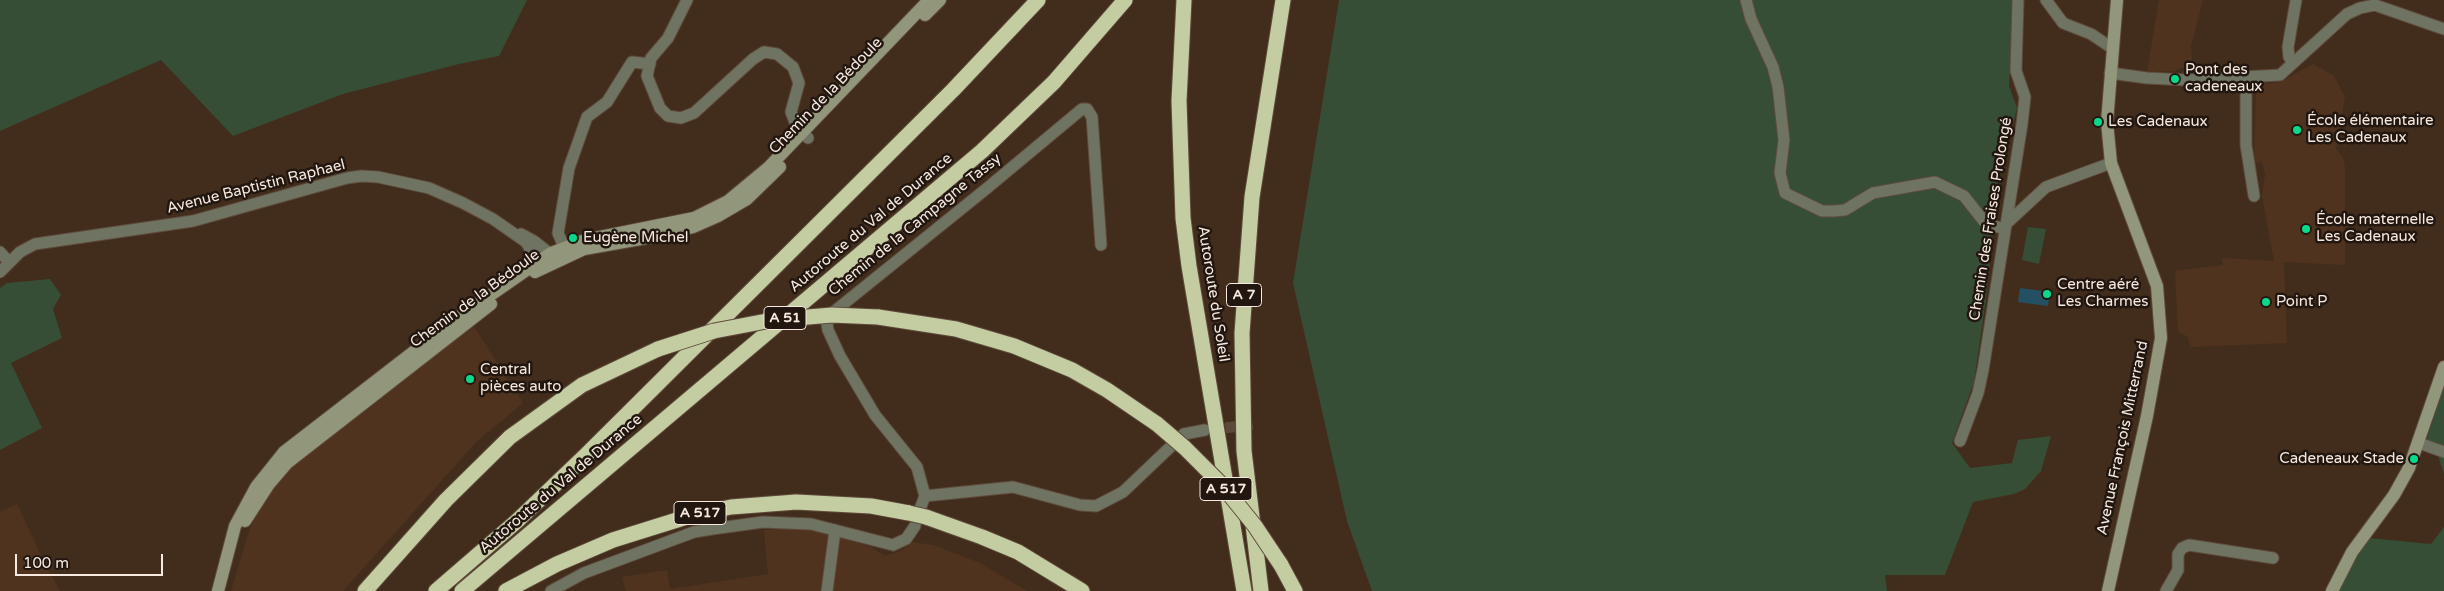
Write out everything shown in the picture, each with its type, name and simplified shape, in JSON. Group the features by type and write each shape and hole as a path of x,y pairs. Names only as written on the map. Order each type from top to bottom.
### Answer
{"highway":[{"name":"Autoroute du Val de Durance","path":"436,591 517,521 586,454 959,84 1038,0"},
{"name":"Autoroute du Val de Durance","path":"462,591 989,145 1054,82 1125,0"},
{"name":"Autoroute du Soleil","path":"1184,0 1179,101 1184,228 1244,591"},
{"name":"Autoroute du Soleil","path":"1261,591 1244,451 1242,333 1252,197 1283,0"},
{"name":"A 517","path":"365,591 452,494 510,437 582,385 658,349 714,331 772,320 832,315 878,317 956,328 1014,346 1072,370 1108,390 1157,424 1185,448 1222,485 1256,526 1295,591"},
{"name":"A 517","path":"506,591 557,564 613,540 693,515 731,507 805,502 871,506 917,516 982,536 1018,552 1082,591"}],"street":[{"path":"687,0 668,38 651,58 648,76 660,108 668,116 682,118 694,113 753,59 764,52 777,54 793,67 799,83 791,112 806,135"},
{"name":"Chemin de la Bédoule","path":"218,591 228,554 248,515 269,484 287,463 540,264 555,256 663,235 693,227 718,216 753,194 929,0"},
{"name":"Chemin de la Bédoule","path":"555,256 564,247 585,240 694,218 728,201 806,135 940,0"},
{"path":"1746,0 1752,19 1773,67 1778,87 1784,140 1780,173 1785,193 1822,211 1845,210 1873,193 1935,182 1964,196 1986,224 2006,226 2046,187 2111,164"},
{"name":"Chemin des Fraises Prolongé","path":"1960,441 1978,393 1982,376 2025,97 2016,70 2018,0"},
{"path":"2046,0 2062,23 2091,34 2112,48"},
{"name":"Avenue François Mitterrand","path":"2108,591 2149,408 2161,338 2157,286 2111,164 2107,122 2117,0"},
{"path":"2293,62 2289,57 2288,47 2296,0"},
{"path":"2110,73 2181,79 2246,78 2280,75 2347,14 2360,8 2374,6 2396,6 2444,29"},
{"path":"564,247 558,233 569,168 587,117 607,102 632,62 650,64"},
{"path":"2246,78 2246,145 2254,196"},
{"name":"Chemin de la Campagne Tassy","path":"925,496 917,466 875,415 835,347 828,327 830,314 1082,109 1087,109 1092,117 1101,245"},
{"name":"Avenue Baptistin Raphael","path":"0,272 26,248 35,244 193,221 347,178 361,176 429,188 534,240 555,256"},
{"name":"Avenue Baptistin Raphael","path":"506,227 526,242 540,264"},
{"path":"0,252 9,262"},
{"path":"2332,591 2352,552 2394,495 2412,464 2444,367"},
{"path":"551,591 584,573 703,530 763,522 811,524 893,545 906,539 925,496 1012,487 1080,505 1096,506 1123,492 1184,434 1205,430"},
{"path":"2419,443 2444,452"},
{"path":"827,591 835,530"},
{"path":"2166,591 2178,570 2178,554 2182,548 2189,545 2273,558"}],"shaded area":[{"path":"2159,0 2203,0 2191,46 2193,68 2147,72"},
{"path":"2313,64 2334,76 2345,97 2336,149 2343,158 2345,168 2345,265 2284,262 2287,343 2191,347 2187,336 2178,332 2175,271 2223,265 2222,258 2274,261 2262,196 2265,174 2262,162 2254,163 2256,84 2276,83"},
{"path":"473,325 523,403 476,442 343,591 231,591 248,534 258,509 295,462"},
{"path":"17,504 60,591 0,591 0,512"},
{"path":"788,528 814,529 871,547 885,556 901,551 912,542 934,545 980,563 1027,591 626,591 622,577 667,570 670,589 768,574 764,530"}],"green space":[{"path":"0,0 527,0 499,56 459,64 343,94 233,136 161,60 0,131"},
{"path":"1339,0 2014,0 2009,86 2017,108 1998,184 1986,299 1974,382 1952,443 1970,468 2012,463 2018,440 2051,436 2041,471 2025,489 2014,494 1973,502 1945,575 1885,575 1887,591 1372,591 1347,521 1293,283"},
{"path":"2028,227 2046,229 2039,264 2022,260"},
{"path":"50,279 61,295 53,309 62,338 11,363 42,428 0,450 0,288 7,283"},
{"path":"2444,386 2444,474 2438,456 2427,438"},
{"path":"2444,527 2444,591 2339,591 2358,550 2369,538 2431,544"}],"water":[{"path":"2020,288 2050,292 2048,306 2018,302"}],"tunnel":[{"path":"1209,430 1255,424"}],"place":[{"name":"Pont des cadeneaux","path":"2175,79"},
{"name":"Les Cadenaux","path":"2098,122"},
{"name":"École élémentaire Les Cadenaux","path":"2297,130"},
{"name":"École maternelle Les Cadenaux","path":"2306,229"},
{"name":"Eugène Michel","path":"573,238"},
{"name":"Centre aéré Les Charmes","path":"2047,294"},
{"name":"Point P","path":"2266,302"},
{"name":"Central pièces auto","path":"470,379"},
{"name":"Cadeneaux Stade","path":"2414,459"}]}
